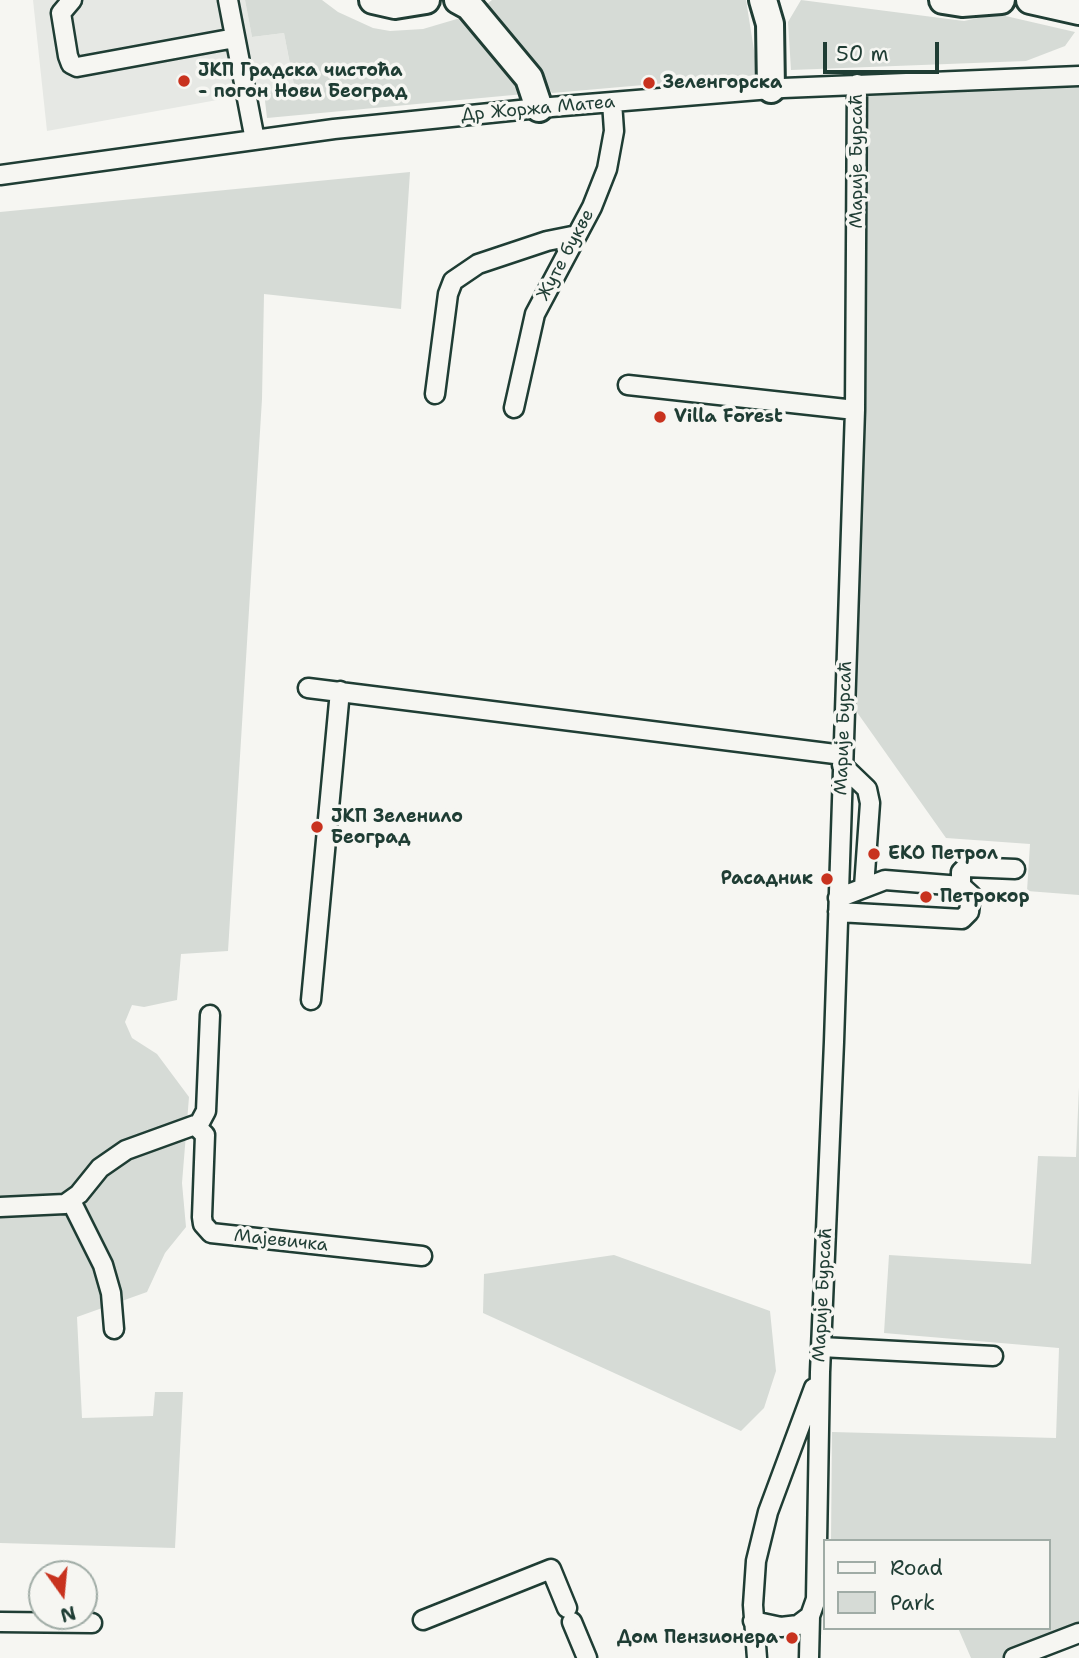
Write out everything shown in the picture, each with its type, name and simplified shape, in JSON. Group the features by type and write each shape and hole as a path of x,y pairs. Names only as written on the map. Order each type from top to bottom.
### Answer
{"highway":[{"path":"373,0 395,5 426,0"},
{"path":"458,0 469,6 529,78 539,108"},
{"path":"943,0 962,3 1001,0"},
{"path":"1030,0 1079,11"},
{"path":"771,8 771,89"}],"street":[{"path":"72,0 61,13 68,56 71,64 78,67 235,38"},
{"path":"228,0 255,140"},
{"name":"Др Жоржа Матеа","path":"0,175 255,140 539,108 771,89 1079,76"},
{"name":"Марије Бурсаћ","path":"809,1658 810,1616 816,1599 820,1372 855,410 857,84"},
{"name":"Жуте букве","path":"514,408 535,314 577,235 607,169 614,131 612,102"},
{"path":"435,394 448,294 453,281 478,264 547,241 577,235"},
{"path":"628,385 855,410"},
{"path":"307,688 843,760 867,789 870,803 864,887"},
{"path":"311,1000 340,691"},
{"path":"961,886 961,873 965,867 1015,869"},
{"path":"885,880 961,886 971,895 970,912 962,919 838,905 864,887 885,880"},
{"name":"Мајевичка","path":"210,1016 206,1111 198,1126 205,1135 203,1224 211,1233 422,1256"},
{"path":"0,1208 55,1207 71,1201 100,1168 126,1150 186,1126 198,1126"},
{"path":"71,1201 103,1265 111,1293 114,1329"},
{"path":"821,1347 993,1356"},
{"name":"Марије Бурсаћ","path":"757,1658 753,1581 768,1512 798,1438 820,1372"},
{"path":"423,1620 551,1569 587,1658"},
{"path":"753,1621 789,1627 810,1616"},
{"path":"0,1622 28,1622"},
{"path":"1014,1658 1079,1633"}],"shaded area":[{"name":"ЈКП Градска чистоћа - погон Нови Београд","path":"33,0 245,0 252,37 284,33 294,86 47,131"}],"green space":[{"path":"245,0 322,0 338,12 373,28 390,31 423,29 467,16 524,94 267,118 264,92 294,85 284,33 252,37"},
{"path":"492,0 746,0 758,75 552,93 487,4"},
{"path":"801,0 964,21 997,14 1075,32 1065,46 1026,61 791,70 788,22"},
{"path":"1079,77 1079,895 1027,891 1030,844 946,838 854,708 857,84"},
{"path":"410,172 401,309 264,294 262,399 228,951 181,954 177,1000 144,1007 132,1005 125,1022 132,1038 157,1054 189,1097 182,1183 186,1227 165,1253 147,1292 77,1317 82,1418 153,1416 155,1392 183,1392 175,1548 0,1543 0,212"},
{"path":"1079,1087 1079,1640 1038,1658 971,1658 959,1630 1051,1630 1051,1539 831,1539 832,1432 1056,1438 1059,1348 884,1333 889,1255 1031,1264 1038,1156 1076,1157"},
{"path":"614,1255 770,1311 776,1371 764,1408 741,1431 483,1313 484,1274"}],"place":[{"name":"ЈКП Градска чистоћа - погон Нови Београд","path":"184,81"},
{"name":"Зеленгорска","path":"649,83"},
{"name":"Villa Forest","path":"660,417"},
{"name":"ЈКП Зеленило Београд","path":"317,827"},
{"name":"ЕКО Петрол","path":"874,854"},
{"name":"Расадник","path":"827,879"},
{"name":"Петрокор","path":"926,897"},
{"name":"Дом Пензионера","path":"792,1638"}]}
